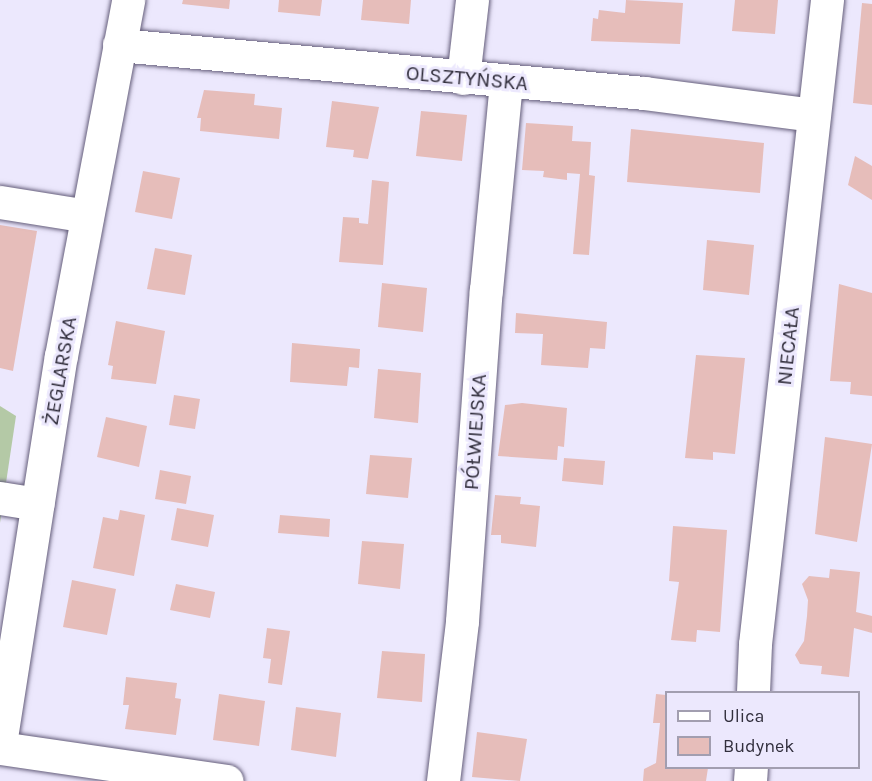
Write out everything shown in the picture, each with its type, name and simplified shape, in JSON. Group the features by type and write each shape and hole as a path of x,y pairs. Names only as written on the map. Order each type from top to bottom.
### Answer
{"street":[{"name":"ŻEGLARSKA","path":"0,746 87,216 128,0"},
{"path":"464,78 472,0"},
{"name":"NIECAŁA","path":"753,691 755,644 827,0"},
{"name":"OLSZTYŃSKA","path":"119,45 644,93 814,115"},
{"name":"PÓŁWIEJSKA","path":"443,781 462,621 486,290 506,82"},
{"path":"0,202 87,216"},
{"path":"0,498 38,504"},
{"path":"0,746 227,781"}],"green space":[{"path":"0,406 16,416 0,523"}],"building":[{"path":"183,0 230,0 229,9 182,4"},
{"path":"279,0 322,0 320,16 278,12"},
{"path":"363,0 411,0 409,24 361,20"},
{"path":"626,0 683,3 680,44 591,41 593,18 598,19 599,10 625,13"},
{"path":"735,0 778,0 775,34 732,31"},
{"path":"862,3 872,4 872,105 853,103"},
{"path":"204,90 255,94 254,105 282,108 279,139 200,131 201,118 197,118"},
{"path":"332,101 379,107 368,159 353,157 354,150 326,147"},
{"path":"421,111 467,115 462,161 416,156"},
{"path":"526,123 573,126 572,141 591,142 589,175 595,176 589,255 573,254 580,174 567,173 567,180 543,177 544,171 522,170"},
{"path":"631,129 764,143 760,193 627,182"},
{"path":"855,156 872,166 872,200 848,185"},
{"path":"143,171 180,178 172,219 135,212"},
{"path":"372,180 389,182 383,265 339,262 343,217 359,218 359,223 368,224"},
{"path":"0,225 37,231 13,371 0,368"},
{"path":"707,240 754,245 749,295 703,290"},
{"path":"155,248 192,255 185,295 147,289"},
{"path":"382,283 427,288 423,332 378,327"},
{"path":"839,284 872,293 872,396 850,394 851,382 830,381"},
{"path":"516,313 607,322 605,349 590,348 588,368 541,365 543,334 515,333"},
{"path":"116,321 165,331 156,384 111,379 113,366 108,365"},
{"path":"292,343 360,349 359,368 349,367 347,386 290,382"},
{"path":"696,355 745,358 735,454 713,452 713,460 685,458"},
{"path":"378,369 421,373 418,423 374,418"},
{"path":"174,395 200,399 195,429 169,425"},
{"path":"522,403 567,408 564,447 558,446 557,460 498,456 505,405"},
{"path":"106,417 147,426 139,467 97,457"},
{"path":"825,437 872,444 857,542 815,534"},
{"path":"370,455 412,458 408,498 366,494"},
{"path":"564,458 605,461 603,485 562,481"},
{"path":"160,470 191,476 186,504 155,499"},
{"path":"495,495 521,497 520,504 540,506 536,547 501,543 501,535 491,535"},
{"path":"177,508 214,515 208,547 171,540"},
{"path":"120,510 145,515 134,576 93,568 103,517 118,520"},
{"path":"280,515 330,519 329,537 278,533"},
{"path":"673,526 727,530 720,632 697,630 696,642 671,640 679,582 669,581"},
{"path":"362,541 404,544 400,589 358,584"},
{"path":"830,569 860,572 856,612 872,616 872,633 854,628 849,677 821,674 822,666 800,664 795,655 804,641 807,616 808,600 802,584 809,576 829,578"},
{"path":"72,580 116,589 107,635 63,627"},
{"path":"176,584 215,592 210,618 170,610"},
{"path":"267,628 290,631 282,685 268,683 271,659 263,658"},
{"path":"382,651 425,654 422,702 377,698"},
{"path":"126,677 177,683 175,698 181,699 176,735 125,729 129,705 123,705"},
{"path":"219,694 265,701 259,746 213,740"},
{"path":"656,694 665,695 665,769 708,769 706,781 643,781 644,769 656,763 660,723 653,723"},
{"path":"296,707 341,713 336,757 291,750"},
{"path":"477,732 527,739 520,781 472,777"}]}
